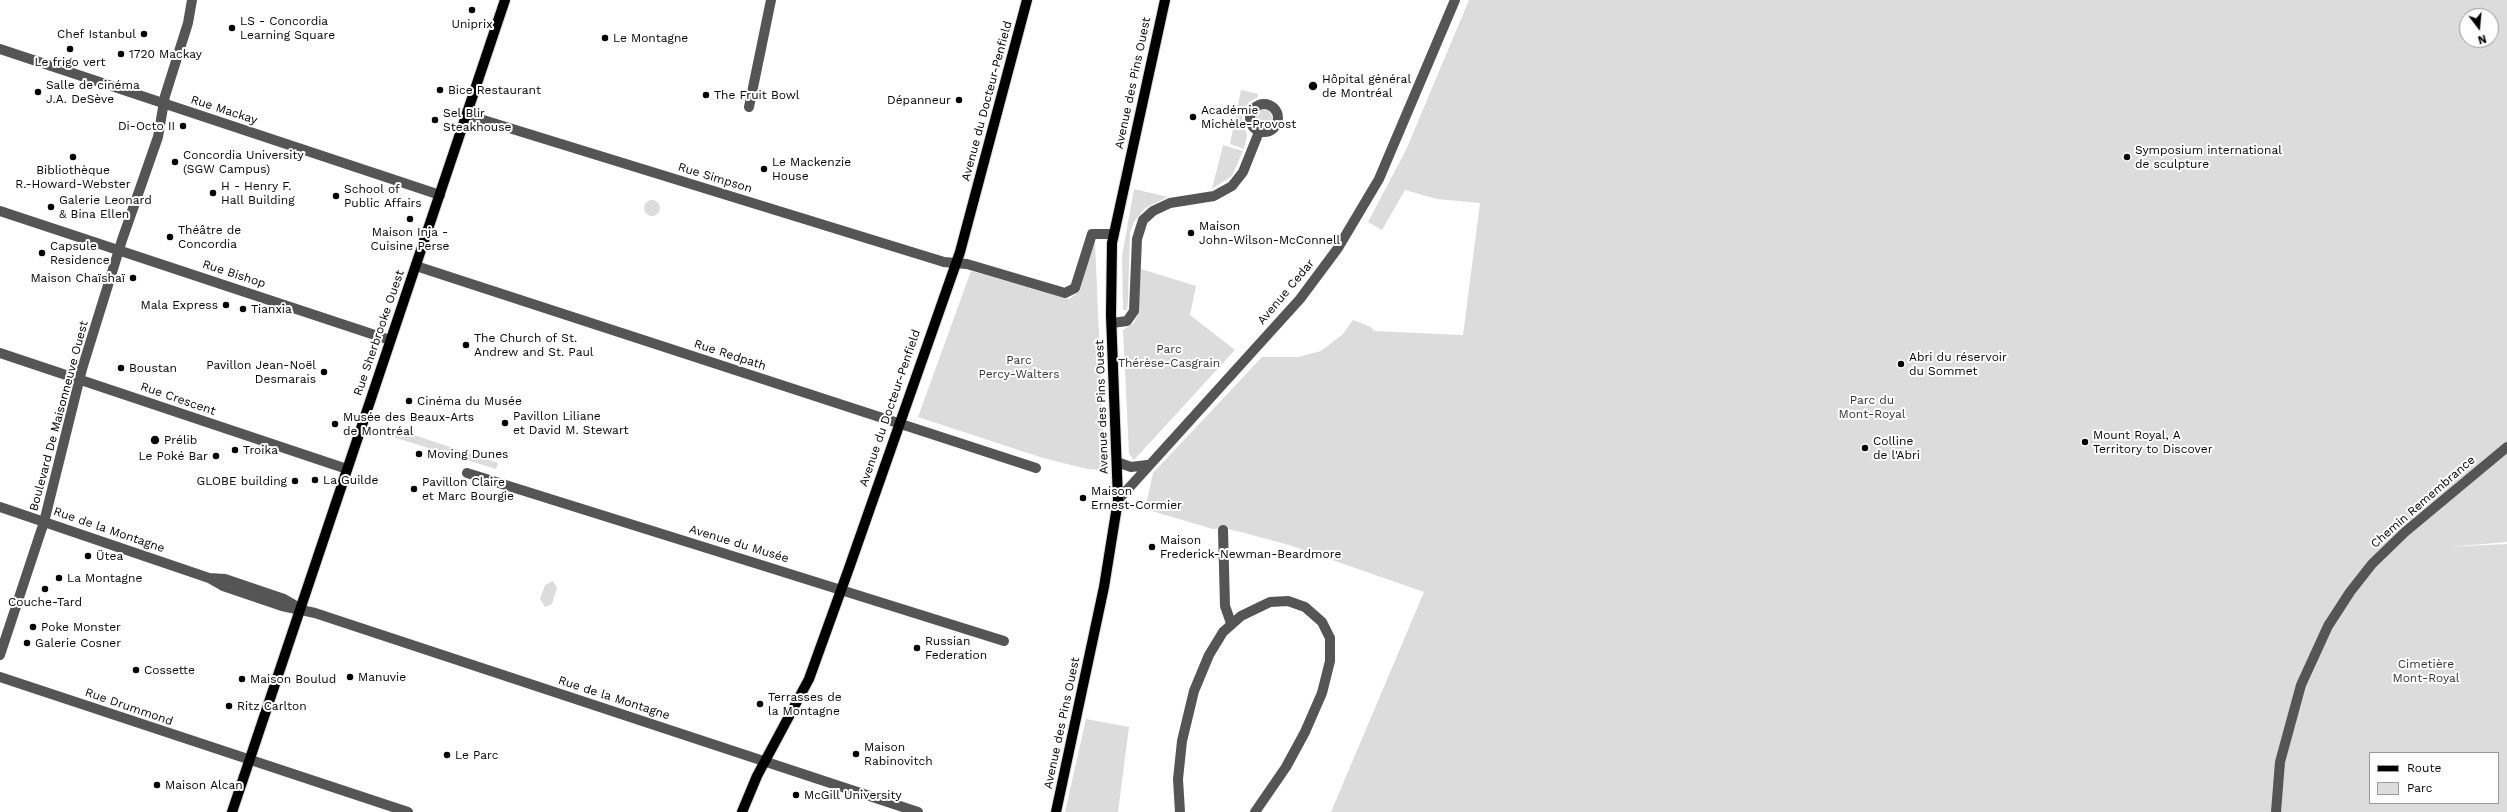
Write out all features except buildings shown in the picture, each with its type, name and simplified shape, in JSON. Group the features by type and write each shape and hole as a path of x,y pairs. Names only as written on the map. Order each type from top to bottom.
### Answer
{"main road":[{"name":"Rue Sherbrooke Ouest","path":"232,812 505,0"},
{"name":"Avenue du Docteur-Penfield","path":"742,812 765,761 810,675 956,263 1027,0"},
{"name":"Avenue des Pins Ouest","path":"1056,812 1103,592 1118,500 1112,323 1111,259 1113,234 1165,0"}],"street":[{"name":"Boulevard De Maisonneuve Ouest","path":"0,655 44,522 80,380 119,250 158,137 164,104 188,23 192,0"},
{"path":"748,107 771,0"},
{"name":"Avenue Cedar","path":"1118,500 1147,465 1300,299 1341,244 1379,179 1455,0"},
{"name":"Rue Mackay","path":"0,49 440,195"},
{"name":"Rue Simpson","path":"467,115 944,262 967,264 1068,293 1075,288 1092,234 1113,234"},
{"path":"1112,323 1127,321 1134,311 1137,240 1143,220 1153,211 1170,203 1214,196 1232,186 1243,172 1259,132"},
{"name":"Rue Bishop","path":"0,211 390,340"},
{"name":"Rue Redpath","path":"416,266 1036,468"},
{"name":"Rue Crescent","path":"0,353 347,469"},
{"name":"Chemin Remembrance","path":"2280,762 2301,685 2328,626 2350,592 2372,564 2414,524 2507,447"},
{"path":"1117,462 1131,467 1147,465"},
{"name":"Avenue du Musée","path":"467,473 1004,641"},
{"name":"Rue de la Montagne","path":"0,507 209,578 225,579 284,599 301,609 918,812"},
{"path":"1223,530 1225,606 1231,623"},
{"path":"1180,812 1179,764 1188,712 1197,684 1210,654 1222,633 1231,623 1261,605 1275,601 1288,601 1304,607 1316,615 1326,630 1330,643 1326,679 1315,711 1291,759 1255,812"},
{"name":"Rue Drummond","path":"0,677 408,812"},
{"name":"Rue Drummond","path":"160,725 233,750 250,760"},
{"path":"2271,812 2274,776 2280,762"},
{"path":"2276,812 2280,762"}],"green space":[{"name":"Parc du Mont-Royal","path":"1469,0 2507,0 2507,542 2448,547 2507,544 2507,812 1331,812 1424,592 1289,545 1223,528 1213,529 1145,509 1153,473 1262,357 1298,357 1321,351 1343,334 1353,320 1371,327 1374,331 1463,335 1480,203 1437,199 1405,190 1382,230 1368,222 1406,150"},
{"path":"1241,90 1258,94 1258,97 1249,102 1243,109 1242,119 1247,135 1244,149 1230,144"},
{"path":"1259,109 1267,109 1272,114 1270,125 1267,127 1259,127 1254,122 1254,114"},
{"path":"1223,145 1243,151 1232,176 1212,189"},
{"path":"1134,189 1168,197 1145,208 1134,222 1130,233 1127,310 1123,310 1122,256"},
{"path":"652,200 659,205 660,208 655,215 652,216 645,211 644,208 649,201"},
{"name":"Parc Percy-Walters","path":"1095,243 1105,470 1087,469 1043,458 918,417 971,271 1069,299 1080,291 1093,244"},
{"name":"Parc Thérèse-Casgrain","path":"1141,269 1196,286 1190,315 1235,350 1134,460 1129,454 1123,330 1134,323 1138,314"},
{"path":"396,429 498,463 496,469 393,437"},
{"path":"553,581 557,588 552,604 545,607 540,599 545,585"},
{"path":"1086,719 1129,727 1118,812 1065,812"}],"place":[{"name":"Uniprix","path":"472,10"},
{"name":"LS - Concordia Learning Square","path":"232,28"},
{"name":"Chef Istanbul","path":"144,34"},
{"name":"Le Montagne","path":"605,38"},
{"name":"Le frigo vert","path":"70,49"},
{"name":"1720 Mackay","path":"121,54"},
{"name":"Hôpital général de Montréal","path":"1313,86"},
{"name":"Bice Restaurant","path":"440,90"},
{"name":"Salle de cinéma J.A. DeSève","path":"38,92"},
{"name":"The Fruit Bowl","path":"706,95"},
{"name":"Dépanneur","path":"959,100"},
{"name":"Académie Michèle-Provost","path":"1193,117"},
{"name":"Sel Blir Steakhouse","path":"435,120"},
{"name":"Di-Octo II","path":"183,126"},
{"name":"Bibliothèque R.-Howard-Webster","path":"73,157"},
{"name":"Symposium international de sculpture","path":"2127,157"},
{"name":"Concordia University (SGW Campus)","path":"175,162"},
{"name":"Le Mackenzie House","path":"764,169"},
{"name":"H - Henry F. Hall Building","path":"213,193"},
{"name":"School of Public Affairs","path":"336,196"},
{"name":"Galerie Leonard & Bina Ellen","path":"51,207"},
{"name":"Maison Inja - Cuisine Perse","path":"410,219"},
{"name":"Maison John-Wilson-McConnell","path":"1191,233"},
{"name":"Théâtre de Concordia","path":"170,237"},
{"name":"Capsule Residence","path":"42,253"},
{"name":"Maison Chaïshaï","path":"133,278"},
{"name":"Mala Express","path":"226,305"},
{"name":"Tianxia","path":"243,309"},
{"name":"The Church of St. Andrew and St. Paul","path":"466,345"},
{"name":"Abri du réservoir du Sommet","path":"1901,364"},
{"name":"Boustan","path":"121,368"},
{"name":"Pavillon Jean-Noël Desmarais","path":"324,372"},
{"name":"Cinéma du Musée","path":"409,401"},
{"name":"Pavillon Liliane et David M. Stewart","path":"505,423"},
{"name":"Musée des Beaux-Arts de Montréal","path":"335,424"},
{"name":"Prélib","path":"155,440"},
{"name":"Mount Royal, A Territory to Discover","path":"2085,442"},
{"name":"Colline de l'Abri","path":"1865,448"},
{"name":"Troika","path":"235,450"},
{"name":"Moving Dunes","path":"419,454"},
{"name":"Le Poké Bar","path":"216,456"},
{"name":"La Guilde","path":"315,480"},
{"name":"GLOBE building","path":"295,481"},
{"name":"Pavillon Claire et Marc Bourgie","path":"414,489"},
{"name":"Maison Ernest-Cormier","path":"1083,498"},
{"name":"Maison Frederick-Newman-Beardmore","path":"1152,547"},
{"name":"Ütea","path":"88,556"},
{"name":"La Montagne","path":"59,578"},
{"name":"Couche-Tard","path":"45,589"},
{"name":"Poke Monster","path":"33,627"},
{"name":"Galerie Cosner","path":"27,643"},
{"name":"Russian Federation","path":"917,648"},
{"name":"Cossette","path":"136,670"},
{"name":"Manuvie","path":"350,677"},
{"name":"Maison Boulud","path":"242,679"},
{"name":"Terrasses de la Montagne","path":"760,704"},
{"name":"Ritz Carlton","path":"229,706"},
{"name":"Maison Rabinovitch","path":"856,754"},
{"name":"Le Parc","path":"447,755"},
{"name":"Maison Alcan","path":"157,785"},
{"name":"McGill University","path":"796,795"}],"park label":[{"name":"Cimetière Mont-Royal","path":"2426,671"}]}
